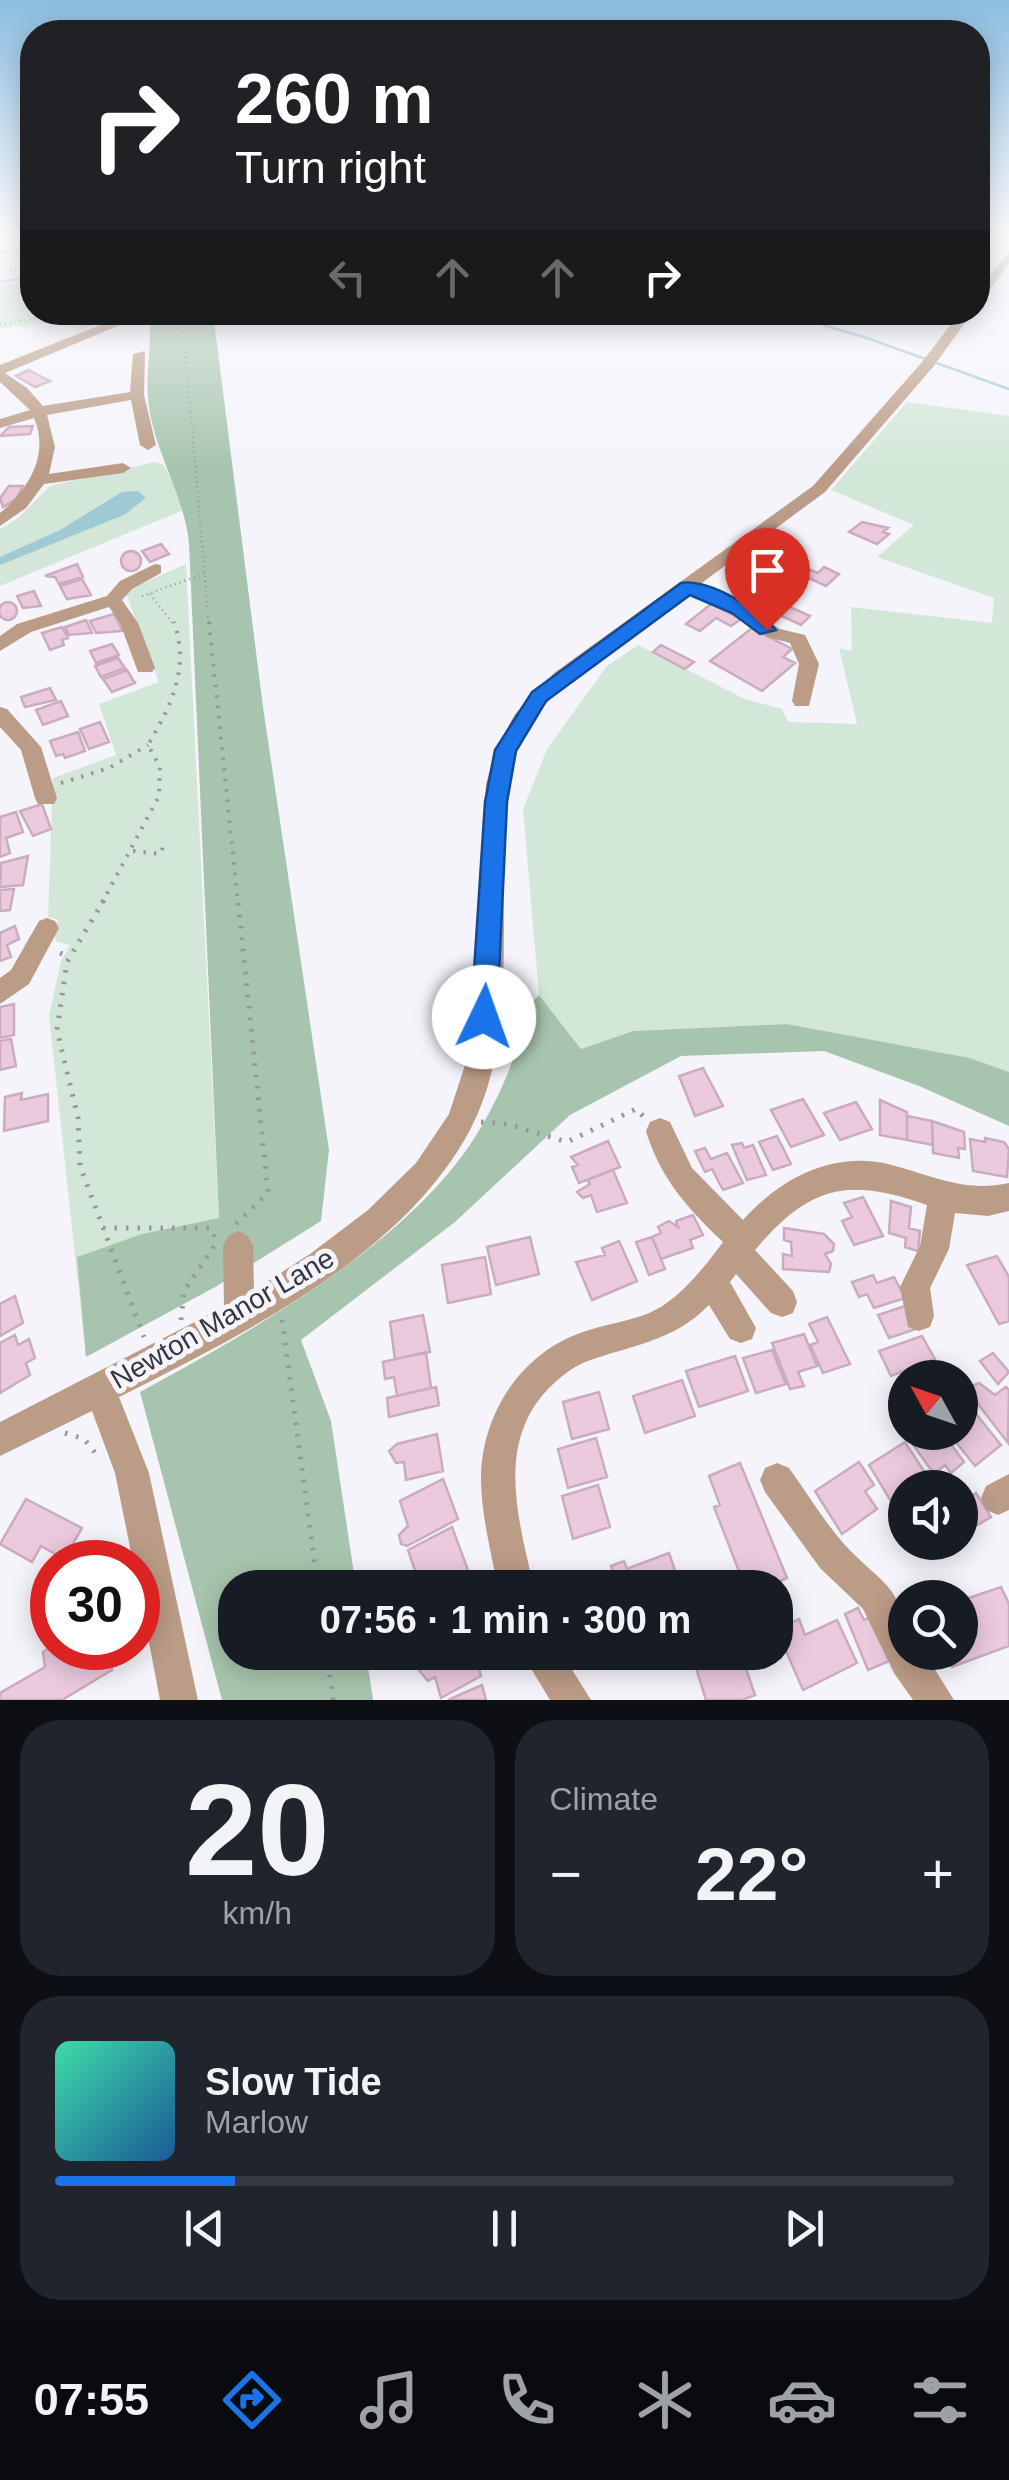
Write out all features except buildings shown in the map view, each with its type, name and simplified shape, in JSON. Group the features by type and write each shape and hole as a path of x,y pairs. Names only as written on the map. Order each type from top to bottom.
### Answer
{"street":[{"path":"0,520 17,509 40,480 46,449 42,411 1,364 115,325"},
{"name":"Newton Manor Lane","path":"0,1440 278,1290 388,1214 418,1184 461,1120 482,1052 496,802 506,750 539,697 818,490 932,360 958,325"},
{"path":"140,354 138,396 148,445"},
{"path":"0,424 42,411 138,396"},
{"path":"40,480 123,468"},
{"path":"0,645 24,628 119,592 155,568"},
{"path":"688,587 738,608 774,633 798,639 809,664 802,702"},
{"path":"119,592 145,668"},
{"path":"0,714 31,746 44,790 18,794"},
{"path":"0,993 53,947"},
{"path":"656,1149 739,1245 782,1302"},
{"path":"513,1570 497,1480 504,1437 518,1403 538,1375 576,1349 656,1327 686,1307 779,1205 834,1176 874,1174 960,1202 1009,1197"},
{"path":"919,1316 916,1287 937,1238 943,1196"},
{"path":"228,1245 239,1313"},
{"path":"708,1281 727,1302 741,1328"},
{"path":"100,1388 132,1473 179,1700"},
{"path":"777,1480 825,1548 876,1596 907,1660 935,1700"},
{"path":"551,1670 572,1700"}],"path":[{"path":"182,1320 184,1291 228,1245 268,1193 206,596 183,325"},
{"path":"119,592 150,594 207,573"},
{"path":"44,790 109,768 148,745 176,698 180,641 172,618 150,594"},
{"path":"148,745 160,766 160,796 133,851 53,947 57,1030 78,1118 80,1166 152,1360"},
{"path":"133,851 160,854 163,847"},
{"path":"461,1120 508,1124 567,1142 636,1109 656,1149"},
{"path":"104,1228 211,1228 228,1245"},
{"path":"278,1290 316,1570"},
{"path":"43,1418 49,1437 66,1432 84,1440 100,1459"},
{"path":"329,1670 333,1700"}],"green space":[{"path":"0,310 20,310 20,325 29,325 0,329"},
{"path":"72,325 95,325 79,331"},
{"path":"150,325 215,325 263,707 329,1150 321,1221 217,1286 86,1357 77,1257 142,1234 219,1218 189,543 182,508 149,407"},
{"path":"907,402 1009,416 1009,1072 970,1058 787,1024 633,1031 581,1049 539,995 523,809 547,749 607,666 638,645 745,699 782,709 788,722 857,724 839,648 852,651 851,607 992,623 994,598 877,557 914,525 831,490"},
{"path":"155,462 164,465 186,509 0,586 0,529 17,519 50,486"},
{"path":"186,564 219,1219 86,1357 49,1015 61,961 70,945 57,942 53,933 58,920 48,917 53,778 116,755 99,704 159,682 125,591"},
{"path":"539,995 581,1049 633,1031 787,1024 970,1058 1009,1072 1009,1126 919,1086 824,1051 681,1056 570,1115 455,1222 301,1340 331,1421 353,1570 218,1570 218,1670 369,1670 373,1700 222,1700 140,1392 277,1313 369,1249 410,1214 475,1137 511,1065 525,1012"}],"water":[{"path":"138,491 146,498 124,515 0,565 0,557 60,530 122,492"}],"waterway":[{"path":"823,325 1009,389"}],"route":[{"path":"484,1017 496,802 506,750 539,697 688,587 738,608 767,630"}]}
